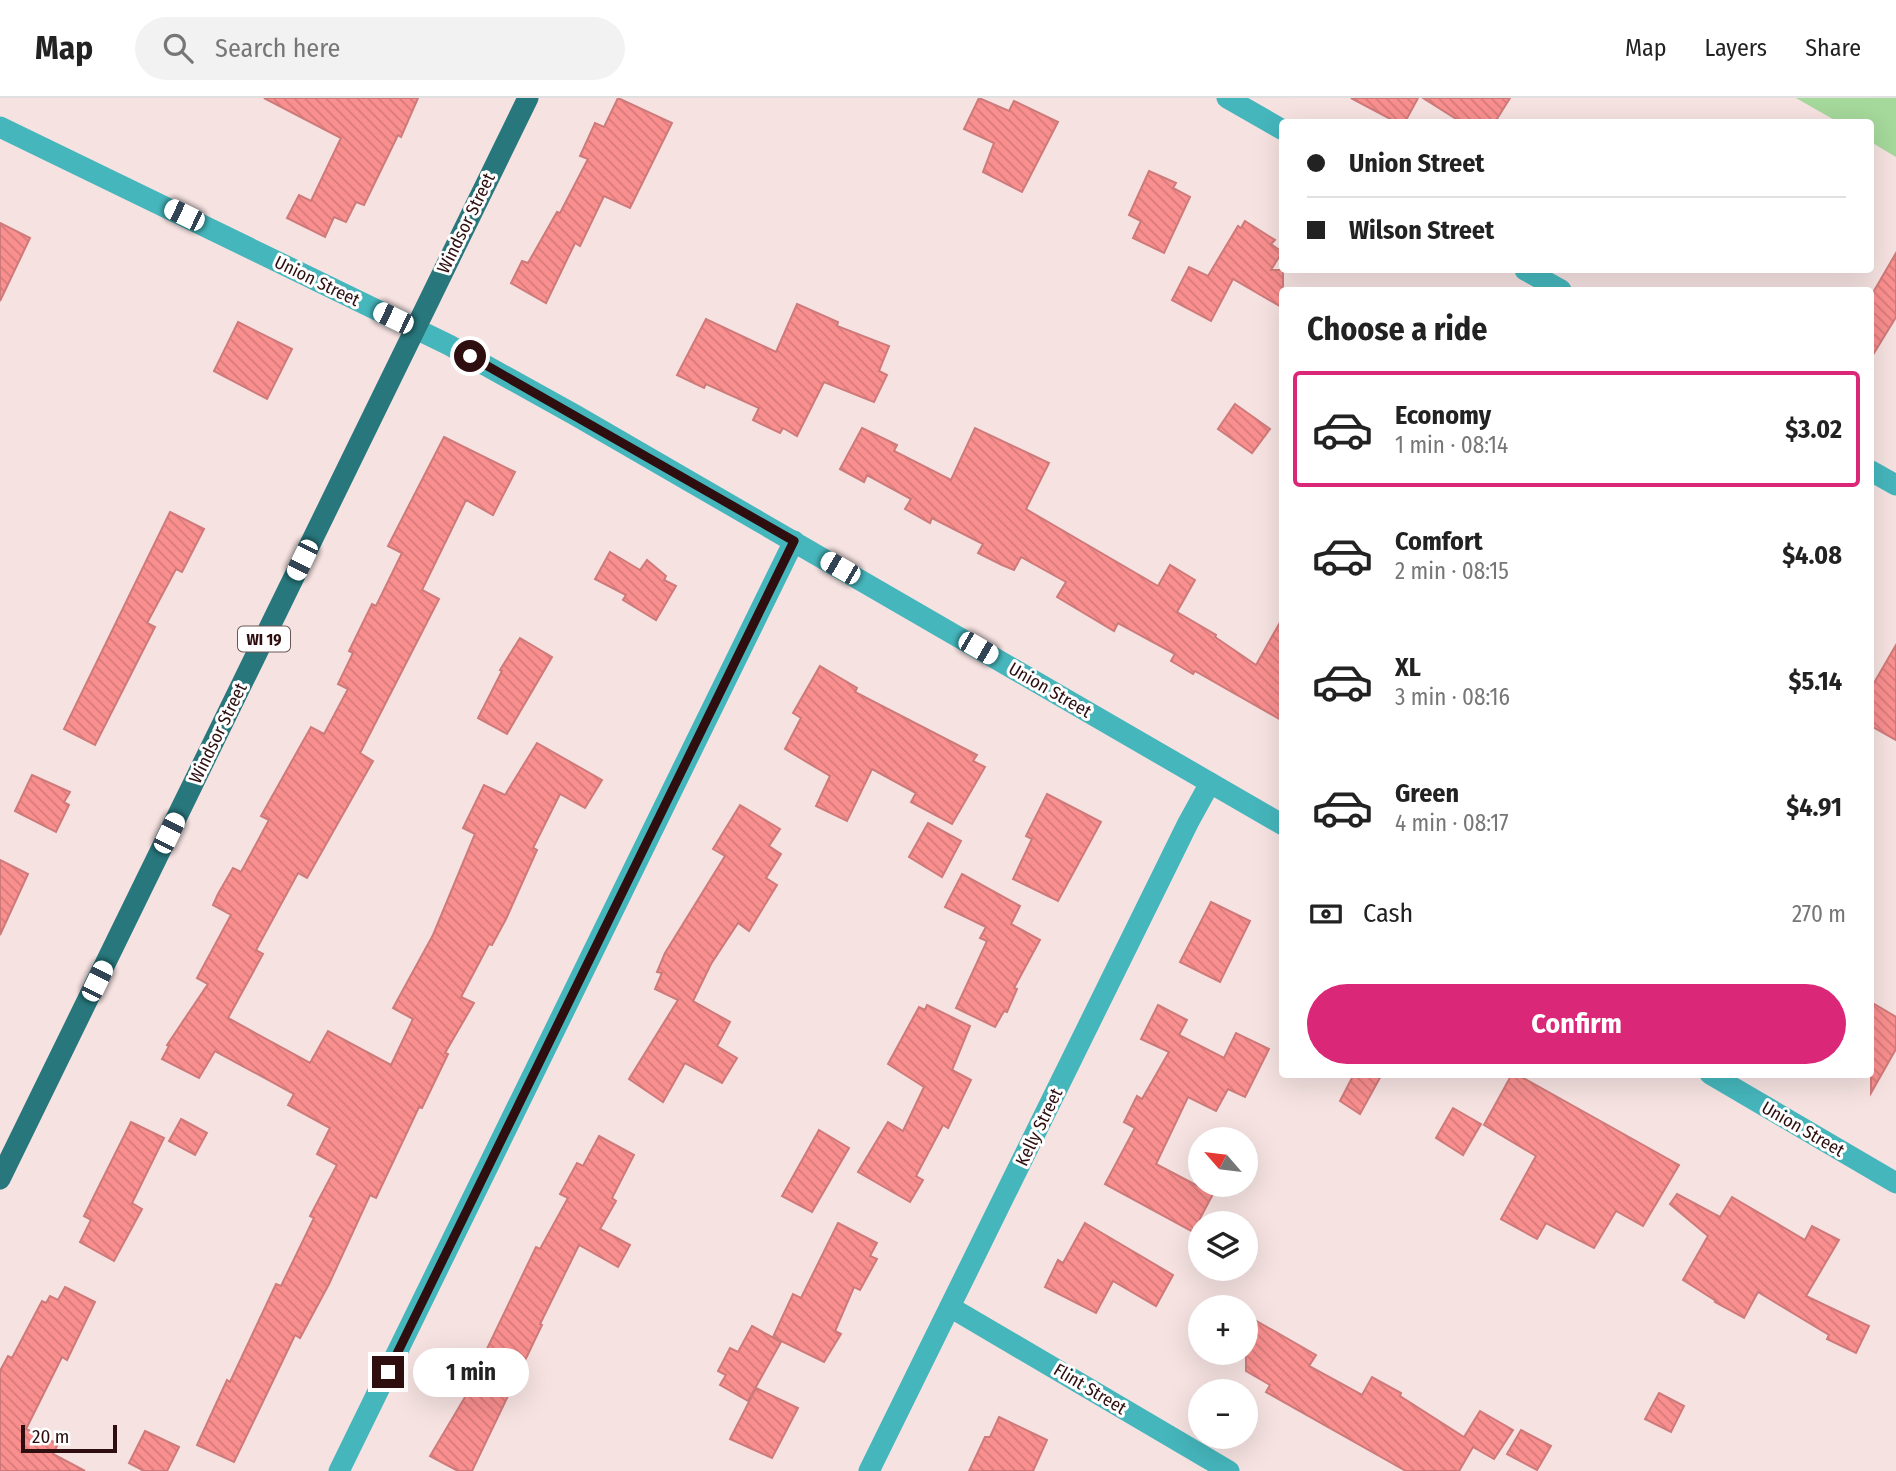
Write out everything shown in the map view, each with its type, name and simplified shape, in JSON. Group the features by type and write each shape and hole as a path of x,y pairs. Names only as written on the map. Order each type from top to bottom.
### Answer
{"main road":[{"name":"Windsor Street","path":"0,1180 528,98"}],"street":[{"path":"1227,98 1279,128"},
{"name":"Union Street","path":"0,127 439,340 575,415 1279,823"},
{"path":"1530,273 1556,287"},
{"path":"1874,473 1896,485"},
{"path":"340,1471 794,541"},
{"name":"Kelly Street","path":"869,1471 1175,848 1210,783"},
{"name":"Union Street","path":"1717,1078 1896,1183"},
{"name":"Flint Street","path":"950,1307 1229,1471"}],"green space":[{"path":"1796,98 1896,98 1896,157 1874,144 1874,119 1833,119"}],"building":[{"path":"264,98 418,98 401,137 398,135 364,205 356,202 346,222 334,217 325,237 287,218 299,195 311,201 341,138"},
{"path":"618,98 672,123 630,208 604,196 580,246 575,243 546,303 511,283 522,261 528,263 557,212 560,213 588,159 580,156 595,123 604,127"},
{"path":"979,98 1009,111 1014,101 1058,122 1022,192 983,172 994,143 964,129"},
{"path":"1351,98 1418,98 1407,119 1390,119"},
{"path":"1423,98 1510,98 1497,119 1456,119"},
{"path":"1149,171 1176,183 1173,188 1190,197 1164,253 1133,238 1141,221 1129,215"},
{"path":"1245,221 1275,240 1271,244 1279,250 1279,257 1271,270 1283,273 1283,287 1279,287 1279,306 1233,279 1211,321 1172,300 1189,267 1208,276 1238,226 1241,228"},
{"path":"0,223 30,238 0,301"},
{"path":"1896,253 1896,317 1874,353 1874,291"},
{"path":"797,304 838,322 837,326 889,346 879,371 887,375 874,402 824,382 797,436 783,428 780,433 753,420 759,408 706,384 704,388 677,375 706,319 776,352"},
{"path":"238,322 292,349 267,399 214,371"},
{"path":"1235,404 1270,429 1252,453 1218,429"},
{"path":"862,428 897,445 894,451 951,480 975,428 1049,463 1026,509 1158,586 1170,565 1195,580 1177,612 1216,635 1215,637 1256,665 1279,624 1279,719 1195,671 1193,674 1171,661 1175,654 1118,623 1114,631 1057,597 1066,582 1021,557 1014,570 978,553 983,544 932,518 930,523 905,509 911,499 867,475 864,482 840,469"},
{"path":"444,437 515,472 493,515 466,500 422,590 439,599 360,753 373,761 307,878 298,873 256,950 263,954 228,1018 310,1063 328,1031 391,1065 413,1019 393,1008 433,935 475,834 463,828 484,785 505,795 537,743 602,780 585,808 560,794 533,848 537,850 506,919 492,945 489,944 461,997 474,1003 445,1053 448,1054 422,1108 419,1107 376,1198 370,1195 329,1284 300,1338 295,1335 234,1462 197,1445 276,1284 281,1286 314,1218 310,1216 337,1165 317,1154 330,1128 288,1105 294,1094 215,1051 199,1078 162,1059 169,1046 167,1045 208,984 197,978 231,915 213,905 233,868 241,872 269,820 261,816 311,727 324,734 348,689 338,684 353,653 349,651 372,604 376,606 402,553 388,546"},
{"path":"170,512 204,529 182,572 176,569 147,623 155,627 95,745 64,729"},
{"path":"610,552 640,570 647,560 666,576 664,580 676,586 656,620 623,600 626,595 595,579"},
{"path":"520,638 552,657 507,734 478,718 502,671 500,670"},
{"path":"1896,645 1896,740 1874,728 1874,683"},
{"path":"820,666 857,688 855,692 977,755 973,761 985,767 952,824 911,802 916,793 872,769 847,821 816,806 830,776 785,749 801,718 793,713"},
{"path":"32,775 70,792 64,802 69,805 56,832 15,811"},
{"path":"1047,794 1101,822 1058,901 1013,879 1032,839 1026,836"},
{"path":"740,805 780,829 769,846 781,854 766,878 777,885 749,931 738,923 711,964 693,1001 730,1022 717,1046 737,1058 722,1083 685,1063 663,1102 629,1079 678,1000 655,989 662,973 657,972 665,953 725,856 713,849"},
{"path":"928,823 961,841 942,877 909,857"},
{"path":"0,860 28,874 0,935"},
{"path":"962,874 1020,906 1011,924 1040,940 1014,988 1017,989 1007,1012 1004,1011 995,1027 956,1008 987,941 980,938 986,927 945,907"},
{"path":"1211,902 1250,921 1220,982 1180,962"},
{"path":"1874,1004 1896,1017 1896,1049 1871,1093 1871,1078 1874,1078"},
{"path":"927,1005 970,1026 952,1070 971,1080 948,1128 943,1125 916,1176 923,1180 910,1202 858,1172 888,1122 903,1131 924,1087 888,1064 919,1007 925,1010"},
{"path":"1158,1005 1187,1020 1179,1035 1224,1058 1236,1033 1269,1049 1245,1097 1228,1089 1216,1111 1188,1097 1156,1164 1188,1181 1188,1197 1211,1197 1204,1211 1188,1211 1188,1229 1105,1184 1135,1128 1124,1122 1137,1096 1142,1099 1169,1052 1141,1039"},
{"path":"1352,1078 1380,1078 1360,1114 1340,1101"},
{"path":"1510,1078 1523,1078 1679,1165 1643,1226 1616,1211 1594,1248 1546,1223 1537,1239 1501,1219 1536,1156 1484,1125"},
{"path":"1453,1108 1481,1124 1463,1155 1436,1138"},
{"path":"181,1119 207,1133 195,1155 169,1141"},
{"path":"131,1122 164,1138 132,1203 142,1209 114,1261 80,1242 91,1220 84,1216"},
{"path":"819,1130 849,1148 812,1212 782,1196"},
{"path":"599,1136 634,1155 612,1198 616,1201 600,1229 630,1245 618,1267 579,1245 472,1471 458,1471 430,1456 493,1350 485,1353 536,1247 540,1249 568,1198 560,1194 577,1163 583,1166"},
{"path":"1677,1194 1720,1217 1732,1197 1805,1240 1812,1226 1839,1240 1806,1296 1869,1326 1856,1353 1827,1339 1829,1335 1758,1292 1744,1318 1683,1280 1708,1236 1670,1204"},
{"path":"838,1223 877,1243 870,1256 877,1259 860,1290 854,1287 835,1331 841,1334 824,1362 773,1337 793,1294 801,1298"},
{"path":"1085,1223 1173,1275 1156,1306 1113,1281 1096,1313 1045,1287 1058,1260 1063,1263"},
{"path":"65,1287 95,1302 67,1360 62,1357 26,1429 58,1444 53,1454 85,1471 0,1471 0,1371 8,1356 12,1358 42,1301 46,1303 50,1296 58,1300"},
{"path":"1258,1322 1316,1355 1309,1366 1362,1395 1372,1377 1401,1393 1400,1396 1464,1437 1480,1411 1513,1430 1494,1459 1473,1447 1459,1471 1406,1471 1266,1392 1270,1385 1246,1371 1246,1365 1258,1365"},
{"path":"752,1326 781,1342 748,1401 720,1385 726,1375 718,1371 730,1348 738,1352"},
{"path":"756,1388 798,1408 772,1458 730,1439"},
{"path":"1659,1393 1684,1406 1671,1432 1645,1419"},
{"path":"999,1417 1047,1440 1033,1471 969,1471 985,1437 990,1437"},
{"path":"1521,1430 1551,1446 1537,1470 1507,1454"},
{"path":"145,1431 179,1447 167,1471 144,1471 129,1463"}],"route":[{"path":"388,1372 794,541 470,356"}]}
